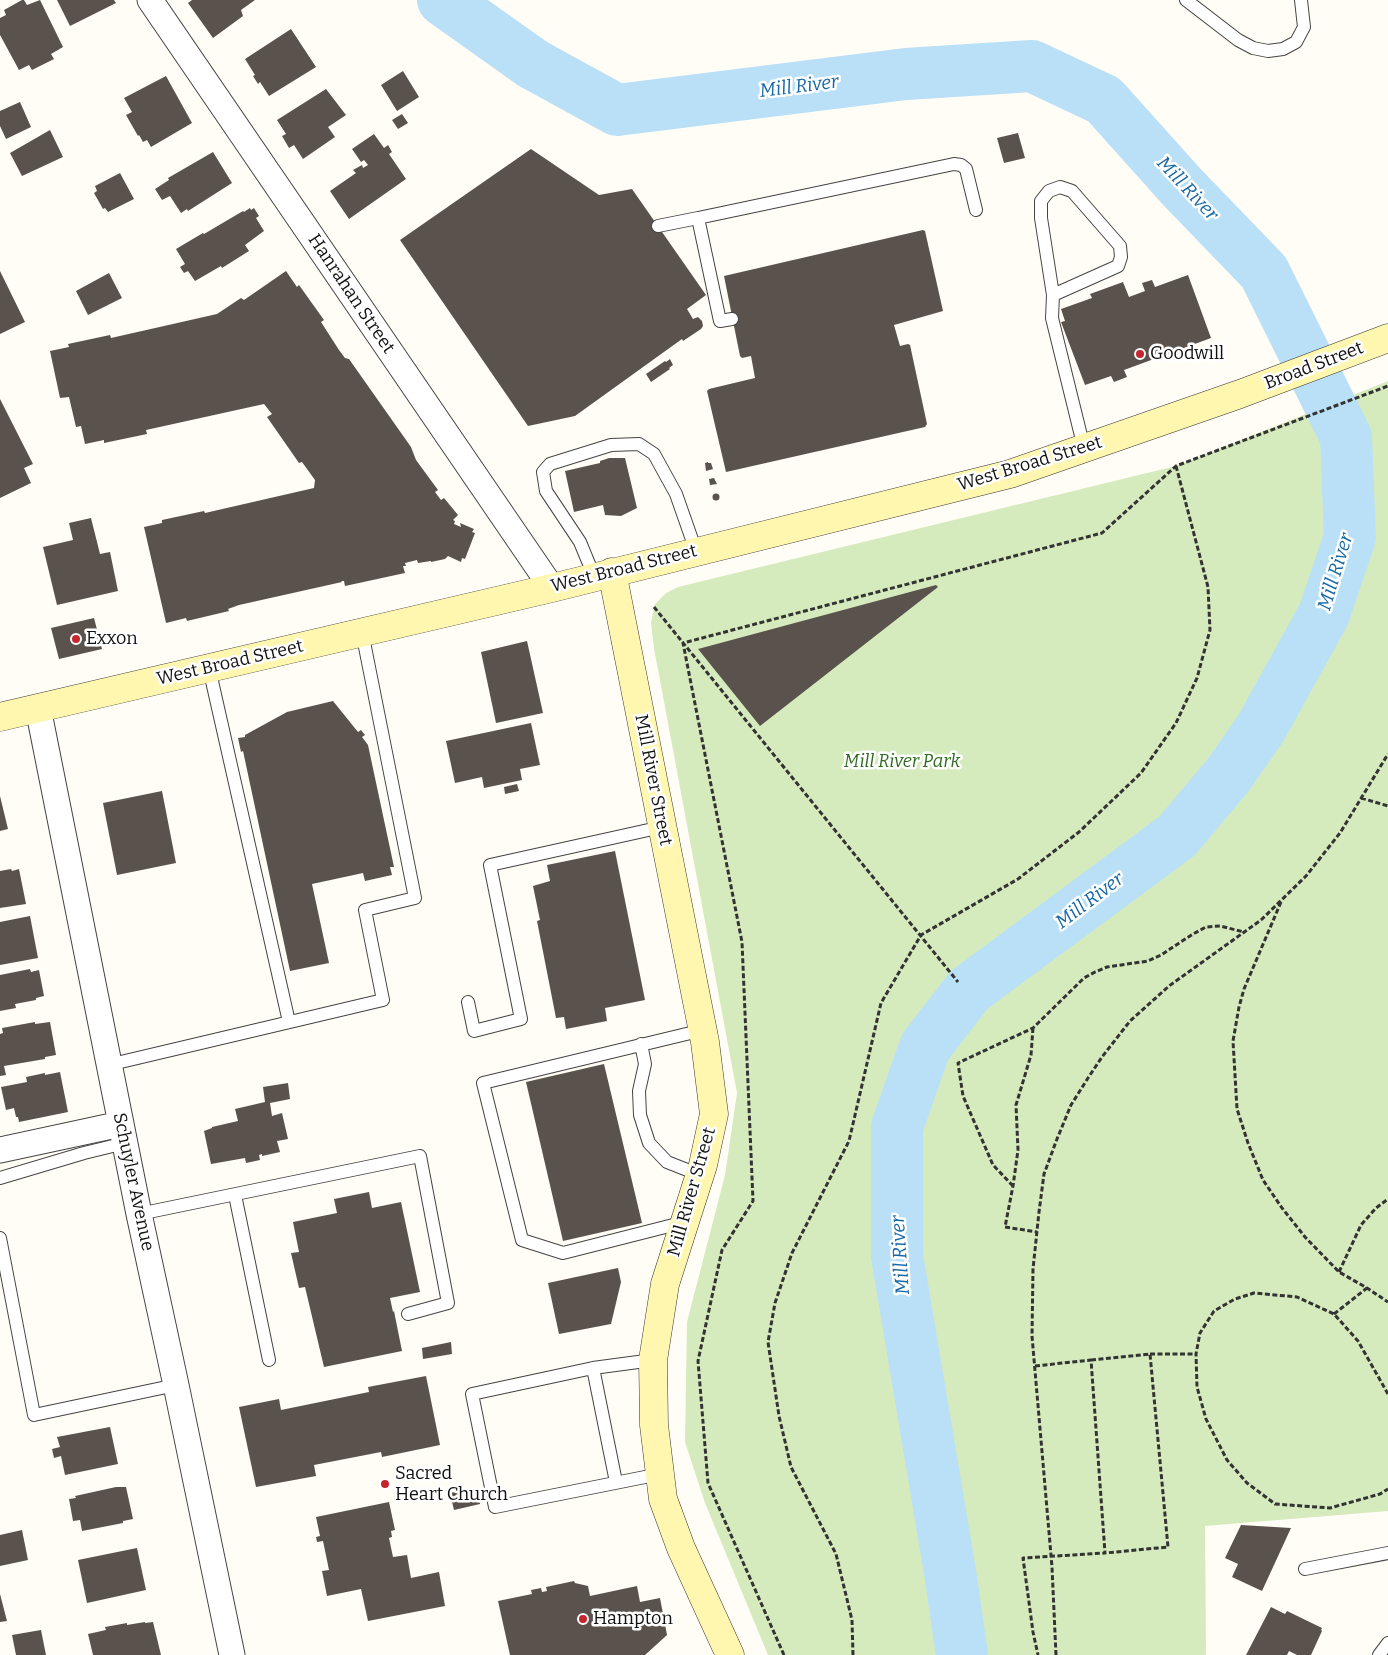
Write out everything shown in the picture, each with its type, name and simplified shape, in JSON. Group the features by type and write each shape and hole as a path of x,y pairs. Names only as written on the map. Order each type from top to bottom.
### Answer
{"main road":[{"name":"Broad Street","path":"1240,394 1388,338"},
{"name":"West Broad Street","path":"0,717 552,588 1010,474 1240,394"},
{"name":"Mill River Street","path":"603,574 662,827 703,1030 714,1114 700,1175 666,1284 653,1360 654,1424 663,1499 680,1548 730,1655"}],"street":[{"name":"Hanrahan Street","path":"150,0 552,588"},
{"name":"Schuyler Avenue","path":"38,708 108,1065 232,1655"},
{"path":"0,1150 123,1134"}],"lane":[{"path":"1186,0 1238,40 1253,48 1268,51 1283,49 1296,42 1304,27 1301,0"},
{"path":"658,226 954,164 961,165 966,169 976,210"},
{"path":"1053,295 1118,266 1121,257 1120,246 1072,191 1060,187 1048,191 1041,201 1042,218 1053,295 1052,318 1084,448"},
{"path":"698,218 720,321 732,319"},
{"path":"603,574 546,491 543,472 550,464 612,445 639,444 654,454 676,494 696,551"},
{"path":"108,1065 383,1000 365,910 415,898 362,632"},
{"path":"209,668 289,1022"},
{"path":"468,1002 474,1031 521,1019 490,865 662,827"},
{"path":"685,1222 563,1253 522,1240 483,1082 703,1030"},
{"path":"640,1044 645,1064 639,1091 640,1115 649,1143 667,1162 700,1175"},
{"path":"0,1178 84,1153 123,1134"},
{"path":"139,1214 420,1156 448,1303 408,1314"},
{"path":"235,1195 269,1360"},
{"path":"0,1238 34,1415 176,1385"},
{"path":"653,1360 593,1368 472,1394 495,1507 660,1474"},
{"path":"593,1368 616,1482"},
{"path":"1305,1569 1388,1553"},
{"path":"1379,1655 1388,1643"}],"path":[{"path":"683,643 1102,533 1176,466 1388,386"},
{"path":"852,1655 852,1620 836,1554 791,1468 778,1416 768,1342 775,1303 792,1253 849,1141 881,1003 920,935 1018,879 1079,832 1141,773 1176,723 1197,678 1210,630 1208,587 1176,466"},
{"path":"654,607 958,982"},
{"path":"683,643 742,942 753,1201 722,1250 698,1361 708,1484 784,1655"},
{"path":"1056,1655 1032,1336 1033,1269 1044,1174 1056,1139 1071,1105 1102,1057 1130,1021 1169,986 1261,920 1306,876 1334,840 1388,754"},
{"path":"1362,798 1388,806"},
{"path":"1282,899 1244,989 1239,1007 1234,1041 1237,1110 1248,1143 1264,1180 1282,1208 1305,1237 1338,1272 1388,1302"},
{"path":"1013,1186 993,1165 963,1096 958,1063 1033,1028 1084,978 1095,972 1107,967 1148,961 1206,928 1220,926 1245,932"},
{"path":"1033,1028 1031,1055 1016,1105 1018,1150 1005,1227 1037,1232"},
{"path":"1338,1272 1361,1225 1376,1208 1388,1199"},
{"path":"1334,1314 1367,1288"},
{"path":"1388,1394 1358,1342 1334,1314 1297,1298 1254,1293 1214,1311 1200,1333 1196,1354 1197,1387 1206,1419 1227,1460 1247,1483 1275,1504 1330,1508 1380,1494 1388,1489"},
{"path":"1035,1366 1150,1354 1196,1354"},
{"path":"1038,1655 1023,1558 1168,1547 1150,1354"},
{"path":"1091,1360 1105,1553"}],"green space":[{"name":"Mill River Park","path":"1388,381 1388,1511 1205,1526 1206,1655 768,1655 705,1503 685,1442 687,1322 725,1175 737,1093 654,648 651,623 655,604 666,593 678,587 1176,466"}],"building":[{"path":"22,0 27,5 40,0 63,47 51,54 54,59 32,70 29,65 19,70 0,35 0,18 6,15 4,10"},
{"path":"57,0 114,0 116,3 70,26"},
{"path":"192,0 255,0 241,10 243,16 213,38 188,3"},
{"path":"291,29 316,67 269,96 260,82 258,84 245,59"},
{"path":"403,71 419,97 397,111 381,85"},
{"path":"166,76 192,123 151,147 147,140 143,142 138,136 126,115 132,112 124,98"},
{"path":"326,89 346,115 328,127 335,137 303,159 294,145 289,148 282,136 286,134 277,120"},
{"path":"20,102 31,127 6,139 0,126 0,111"},
{"path":"402,114 408,123 398,129 392,120"},
{"path":"50,130 63,157 22,176 10,153"},
{"path":"1018,133 1025,158 1004,163 997,138"},
{"path":"374,134 384,148 388,145 392,152 389,154 406,179 349,219 330,191 356,173 353,170 362,165 363,168 368,165 364,160 361,162 352,149"},
{"path":"531,149 599,195 632,189 706,295 687,309 693,319 698,317 702,321 703,326 701,329 683,341 682,339 575,416 528,426 400,240"},
{"path":"213,152 232,183 188,211 187,209 181,213 170,196 162,200 155,189 169,180 168,178"},
{"path":"120,173 134,199 108,212 105,208 103,209 94,193 97,191 95,186"},
{"path":"250,208 251,210 254,208 259,216 256,218 264,231 245,245 249,251 222,268 221,266 195,281 188,271 184,273 180,267 185,264 176,249"},
{"path":"925,231 943,311 894,325 900,346 910,345 927,424 925,427 726,472 707,391 755,378 751,356 742,358 740,356 724,276"},
{"path":"0,271 25,322 0,334"},
{"path":"286,271 297,287 299,285 324,320 321,322 339,350 345,358 349,359 411,447 416,460 438,490 435,492 441,500 444,498 458,515 453,520 455,521 454,524 461,527 460,523 474,529 472,532 475,533 465,559 462,558 461,562 448,556 445,559 431,562 418,563 417,560 405,563 406,566 403,566 405,573 345,586 344,581 341,581 239,605 228,609 229,611 187,621 186,618 166,623 144,527 162,523 162,520 204,511 205,513 314,488 315,480 302,462 299,463 267,417 272,414 264,404 146,430 147,434 104,443 104,440 85,444 81,426 76,427 69,397 60,398 50,351 69,347 68,344 110,335 111,338 217,314 241,298 244,300"},
{"path":"109,273 122,298 88,315 76,291"},
{"path":"1188,275 1211,338 1124,370 1127,377 1114,382 1111,376 1085,385 1061,322 1065,321 1061,309 1092,298 1090,294 1123,282 1129,297 1145,291 1142,283 1152,280 1155,287"},
{"path":"670,359 673,365 670,369 651,382 646,374"},
{"path":"0,399 33,464 24,468 31,483 0,498"},
{"path":"609,458 625,458 637,508 621,516 605,515 603,505 574,512 565,471 600,463 600,461"},
{"path":"705,463 711,463 713,469 706,471"},
{"path":"714,478 717,484 710,485 709,479"},
{"path":"716,493 720,497 716,501 712,497"},
{"path":"91,518 100,554 110,552 118,591 57,605 43,547 73,540 69,523"},
{"path":"936,585 938,587 760,726 698,649"},
{"name":"Exxon","path":"94,618 102,649 59,659 51,628"},
{"path":"527,641 543,713 496,723 481,652"},
{"path":"333,701 358,732 361,730 365,735 362,737 368,745 394,867 390,867 392,875 365,881 363,873 312,884 329,963 290,971 243,751 241,752 238,738 245,737 245,735 287,712"},
{"path":"531,723 540,765 520,769 522,780 484,788 482,777 455,783 446,741"},
{"path":"517,784 519,791 505,794 504,787"},
{"path":"162,791 176,863 117,875 103,803"},
{"path":"0,796 8,829 0,831"},
{"path":"615,851 645,1000 605,1008 607,1021 566,1029 564,1017 556,1018 537,921 540,920 533,886 550,881 547,865"},
{"path":"11,869 12,871 19,869 26,904 0,908 0,871"},
{"path":"30,916 38,958 0,965 0,922"},
{"path":"30,969 31,972 39,970 44,996 36,998 36,1000 15,1004 16,1008 0,1011 0,975"},
{"path":"35,1022 35,1024 50,1022 56,1055 45,1057 45,1059 4,1066 6,1075 0,1076 0,1034 3,1033 2,1028"},
{"path":"604,1064 642,1223 563,1241 526,1082"},
{"path":"60,1072 68,1112 19,1122 14,1108 6,1110 1,1087 27,1082 26,1077"},
{"path":"288,1083 290,1099 270,1103 272,1116 282,1113 288,1139 277,1141 280,1152 262,1156 262,1154 259,1155 260,1160 246,1163 245,1158 211,1164 204,1131 212,1127 238,1121 235,1109 265,1102 263,1087"},
{"path":"369,1192 372,1208 401,1202 420,1292 390,1298 402,1351 324,1367 305,1287 299,1288 291,1253 299,1252 293,1222 337,1213 334,1199"},
{"path":"618,1268 621,1282 611,1324 559,1334 548,1283"},
{"path":"451,1342 452,1354 423,1359 422,1348"},
{"path":"426,1376 440,1445 382,1457 381,1452 314,1465 316,1476 256,1487 239,1407 279,1399 281,1410 369,1392 368,1387"},
{"path":"110,1427 118,1464 65,1475 61,1456 54,1458 52,1449 60,1447 57,1437"},
{"path":"116,1487 126,1487 133,1519 123,1521 123,1523 82,1531 80,1520 73,1521 69,1499"},
{"path":"477,1488 480,1504 454,1510 450,1493"},
{"path":"389,1502 395,1530 391,1531 392,1537 389,1538 393,1557 407,1555 411,1578 439,1572 445,1606 368,1621 361,1589 327,1596 322,1571 329,1570 323,1541 317,1542 316,1537 320,1536 316,1517"},
{"path":"1241,1525 1291,1528 1262,1591 1232,1577 1238,1564 1225,1558"},
{"path":"22,1530 28,1560 0,1566 0,1535"},
{"path":"137,1548 146,1590 87,1603 78,1560"},
{"name":"Hampton","path":"574,1581 575,1583 588,1586 590,1596 637,1586 640,1602 660,1598 667,1635 645,1655 510,1655 498,1601 532,1594 531,1590 541,1588 542,1592 547,1591 546,1587"},
{"path":"0,1594 7,1621 0,1622"},
{"path":"1271,1607 1285,1614 1287,1611 1322,1628 1311,1655 1297,1655 1289,1651 1287,1655 1246,1655"},
{"path":"153,1622 161,1655 93,1655 88,1634 106,1630 105,1627"},
{"path":"41,1630 46,1655 16,1655 12,1635"}],"waterway":[{"name":"Mill River","path":"443,0 533,64 617,110 906,74 1032,66 1104,100 1182,187 1264,272 1346,437 1350,537 1324,614 1261,728 1229,774 1177,836 969,990 925,1047 897,1127 897,1256 950,1572 962,1655"}],"place":[{"name":"Goodwill","path":"1140,354"},
{"name":"Exxon","path":"76,639"},
{"name":"Sacred Heart Church","path":"385,1484"},
{"name":"Hampton","path":"583,1619"}]}
